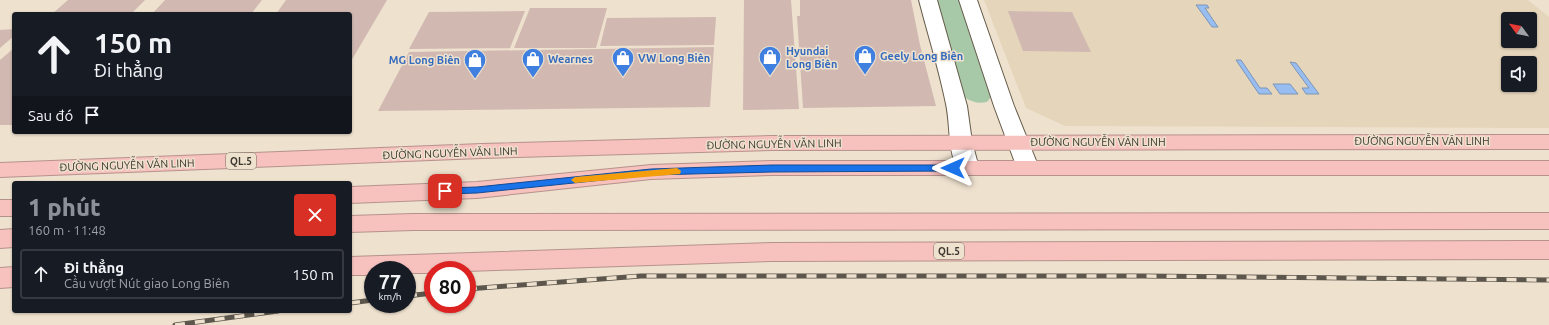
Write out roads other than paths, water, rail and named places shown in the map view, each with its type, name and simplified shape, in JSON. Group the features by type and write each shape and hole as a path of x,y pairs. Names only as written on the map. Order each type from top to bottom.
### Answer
{"highway":[{"name":"ĐƯỜNG NGUYỄN VĂN LINH","path":"0,170 482,151 772,143 1549,142"},
{"path":"482,151 651,172"},
{"path":"352,195 477,190 651,172 780,168 1549,168"},
{"path":"0,208 12,208"},
{"path":"352,224 413,222 764,223 1549,221"},
{"path":"1370,222 1388,250"},
{"path":"0,239 12,238"},
{"name":"QL.5","path":"352,266 773,252 1549,250"},
{"path":"0,278 12,277"}],"street":[{"path":"928,0 956,106 961,142 968,168"},
{"path":"968,0 1004,106 1028,168"}],"water":[{"path":"1196,5 1207,5 1209,8 1205,8 1218,27 1212,27"},
{"path":"1236,60 1241,60 1260,88 1267,88 1272,94 1259,94"},
{"path":"1290,62 1296,63 1319,94 1306,94 1302,88 1309,88"},
{"path":"1273,84 1290,84 1298,94 1280,94"}],"railway":[{"path":"476,288 641,276 1142,276 1549,280"},
{"path":"416,295 424,294"},
{"path":"352,303 364,301"},
{"path":"175,325 263,313"}],"place":[{"name":"Hyundai Long Biên","path":"770,76"},
{"name":"Geely Long Biên","path":"865,76"},
{"name":"Wearnes","path":"533,78"},
{"name":"VW Long Biên","path":"623,78"},
{"name":"MG Long Biên","path":"475,80"}]}
